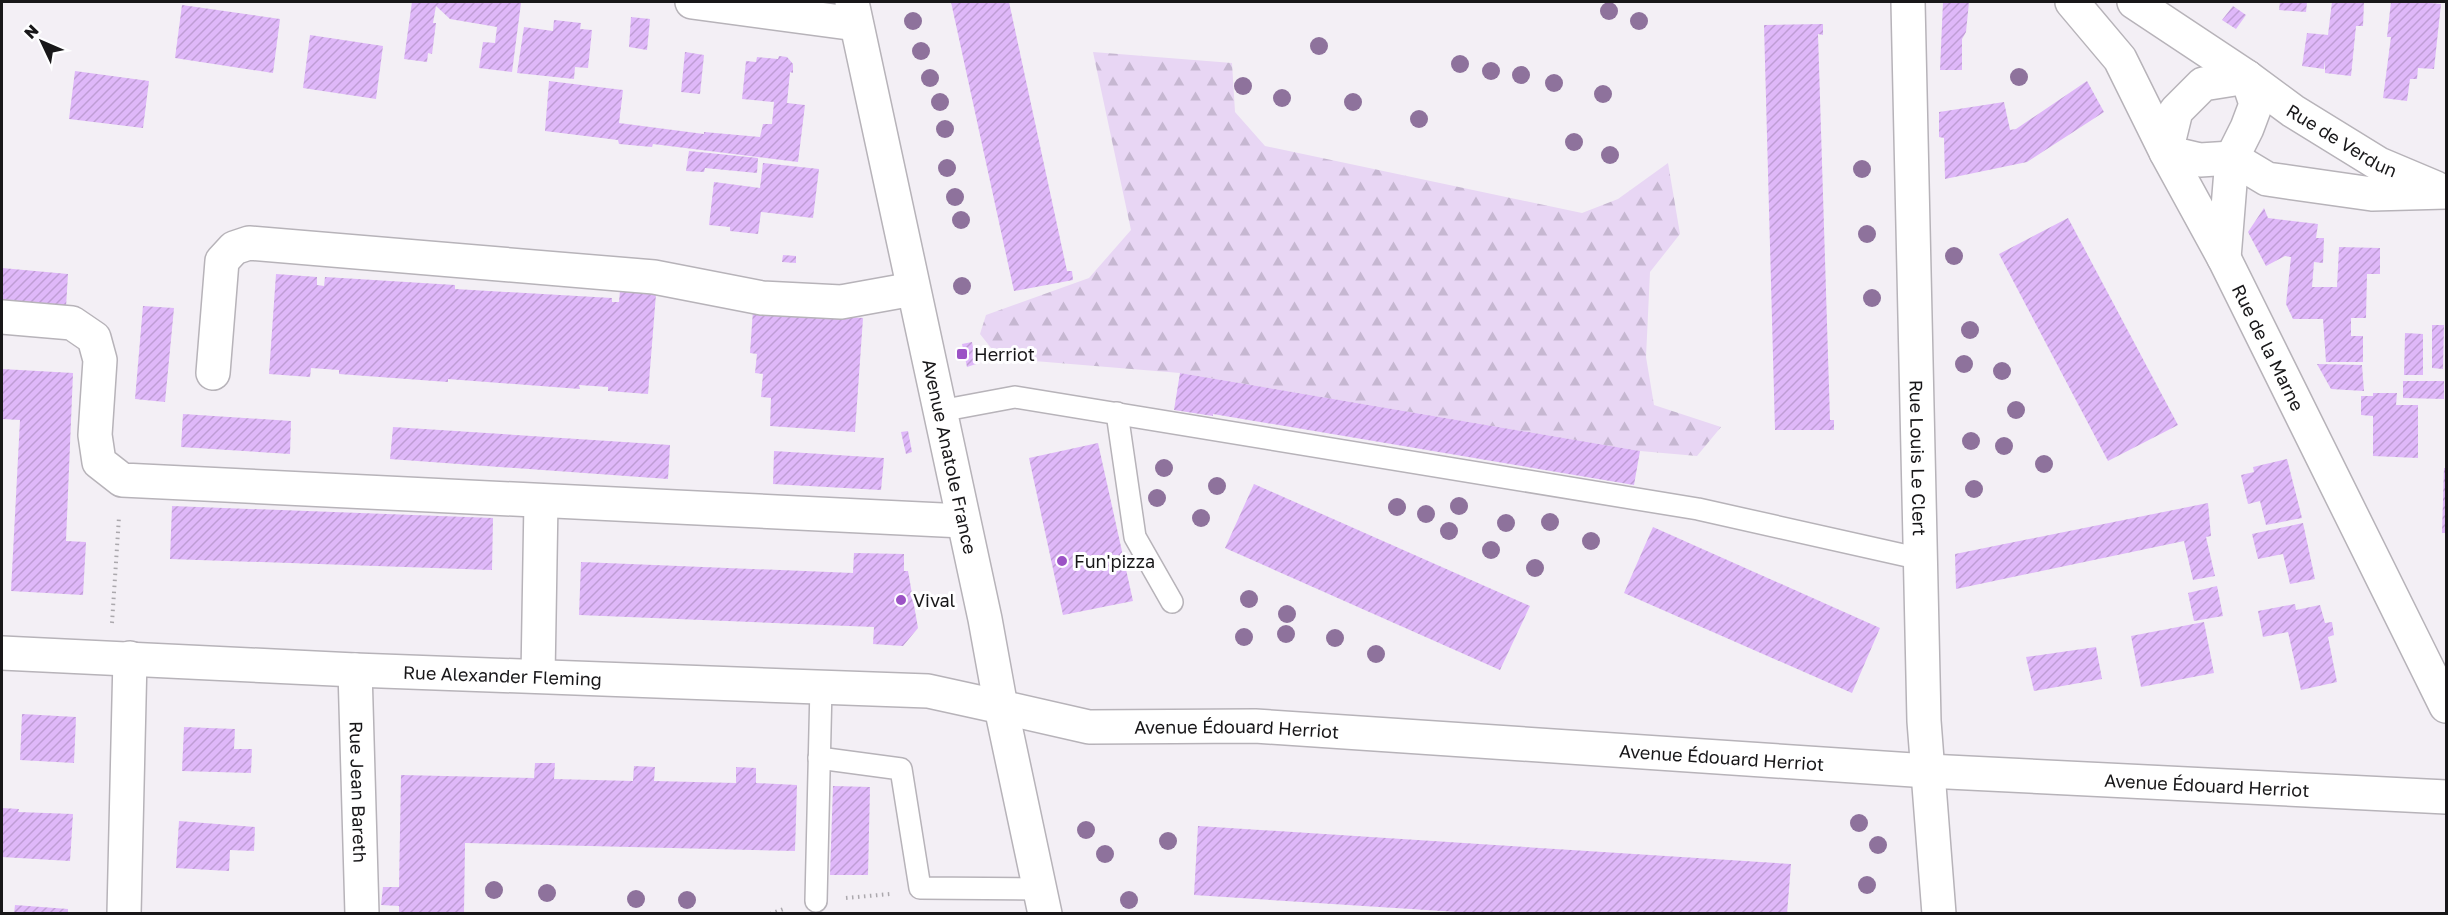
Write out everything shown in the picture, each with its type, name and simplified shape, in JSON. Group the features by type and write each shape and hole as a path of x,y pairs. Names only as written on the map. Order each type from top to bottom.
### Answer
{"street":[{"path":"692,2 854,13"},
{"name":"Rue Louis Le Clert","path":"1908,2 1924,722 1939,914"},
{"name":"Rue de la Marne","path":"2072,2 2120,59 2166,152 2224,258 2446,706"},
{"name":"Rue de Verdun","path":"2134,2 2247,77 2293,111 2379,164 2445,192"},
{"name":"Avenue Anatole France","path":"854,13 1042,901"},
{"path":"2224,258 2232,158 2256,104 2247,77 2204,84 2176,111 2166,152 2200,160 2232,158"},
{"name":"Rue de Verdun","path":"2232,158 2267,179 2372,194 2445,192"},
{"path":"213,373 222,261 234,248 249,243 654,276 762,298 841,302 913,289"},
{"path":"2,316 72,323 94,338 100,360 95,435 99,462 122,480 963,520"},
{"path":"538,676 541,501"},
{"name":"Rue Alexander Fleming","path":"2,653 355,670 928,691 1001,707"},
{"path":"120,658 124,914"},
{"name":"Rue Jean Bareth","path":"355,670 362,914"},
{"name":"Avenue Édouard Herriot","path":"1001,707 1089,727 1255,726 1928,771 2446,797"}],"lane":[{"path":"940,411 1015,397 1698,509 1921,559"},
{"path":"1117,414 1135,537 1172,602"},
{"path":"816,901 820,687"},
{"path":"819,758 901,769 920,888 1042,901"}],"path":[{"path":"120,658 122,480"}],"green space":[{"path":"1093,52 1232,63 1235,112 1265,146 1582,213 1618,199 1668,163 1680,234 1650,272 1646,357 1654,405 1721,427 1697,456 1640,451 1180,373 999,358 980,334 986,315 1089,278 1131,230"}],"building":[{"path":"412,2 521,3 512,72 479,68 483,42 495,43 497,27 450,19 436,6 432,54 428,53 427,62 404,59"},
{"path":"951,2 1009,2 1067,271 1072,271 1073,280 1014,291"},
{"path":"1943,2 1969,2 1966,32 1962,39 1962,70 1940,70"},
{"path":"2280,2 2307,2 2306,12 2279,10"},
{"path":"2332,2 2364,2 2363,26 2356,26 2351,76 2325,73 2325,60 2324,69 2302,66 2307,33 2328,35"},
{"path":"2391,2 2441,4 2434,69 2418,68 2417,79 2410,79 2407,101 2383,98 2391,37 2387,37"},
{"path":"182,5 280,19 273,73 175,58"},
{"path":"2233,6 2246,15 2236,29 2222,20"},
{"path":"631,17 650,19 647,50 629,47"},
{"path":"554,20 581,23 580,29 592,30 588,68 575,67 574,79 517,73 524,27 553,31"},
{"path":"1823,24 1823,35 1818,34 1830,420 1834,420 1834,430 1775,430 1764,25"},
{"path":"310,35 383,46 376,99 303,88"},
{"path":"685,52 704,55 700,94 681,92"},
{"path":"779,56 787,57 793,64 787,103 805,105 798,162 653,144 652,147 619,144 618,140 545,131 549,81 623,90 619,123 704,134 704,132 760,137 763,124 772,124 774,102 742,99 746,61 756,62 757,57 778,59"},
{"path":"75,71 149,81 143,128 69,119"},
{"path":"2087,81 2104,112 2027,162 1945,179 1944,138 1939,137 1939,112 2004,102 2010,130 2016,129"},
{"path":"689,151 758,158 757,173 705,168 704,172 686,171"},
{"path":"763,163 819,169 813,218 761,212 758,234 730,231 730,227 709,225 714,182 760,188"},
{"path":"2264,208 2268,218 2318,224 2316,238 2324,238 2323,263 2314,262 2312,287 2337,287 2339,247 2380,248 2380,274 2367,274 2366,318 2351,318 2351,336 2363,336 2363,362 2326,362 2323,319 2293,319 2286,304 2291,257 2285,256 2266,266 2248,232"},
{"path":"2068,218 2178,425 2108,461 1999,254"},
{"path":"783,255 796,256 796,263 782,262"},
{"path":"2,268 68,274 66,307 2,300"},
{"path":"276,274 317,277 317,285 324,286 325,277 455,285 455,289 612,298 612,302 619,302 620,291 656,294 648,394 608,391 608,387 579,385 580,389 448,379 448,382 339,374 339,370 311,368 310,377 269,374"},
{"path":"143,306 174,308 165,402 135,399"},
{"path":"753,310 863,318 855,432 770,426 771,398 761,397 763,374 755,373 757,354 750,353"},
{"path":"2432,325 2444,325 2443,369 2432,368"},
{"path":"2405,333 2423,334 2423,375 2404,375"},
{"path":"972,342 976,364 967,367 962,344"},
{"path":"2317,364 2362,365 2364,391 2331,389"},
{"path":"2,369 73,373 66,541 86,542 83,595 11,591 20,420 2,419"},
{"path":"1180,373 1640,451 1634,485 1213,414 1213,416 1174,410"},
{"path":"2403,381 2444,381 2444,399 2403,398"},
{"path":"2373,393 2397,393 2396,405 2418,405 2418,458 2373,456 2373,416 2361,415 2361,396 2373,396"},
{"path":"183,414 291,421 290,454 181,447"},
{"path":"393,427 670,445 668,479 390,459"},
{"path":"908,431 912,452 906,454 901,432"},
{"path":"1098,443 1133,601 1063,615 1029,458"},
{"path":"774,451 884,458 881,490 773,484"},
{"path":"2287,459 2302,518 2266,525 2260,501 2248,504 2241,475 2254,472 2253,467"},
{"path":"2444,468 2446,468 2446,533 2442,533"},
{"path":"1254,484 1530,606 1500,670 1225,548"},
{"path":"2208,503 2211,536 2206,537 2215,576 2193,580 2184,541 1956,589 1955,554"},
{"path":"172,506 493,518 492,570 170,559"},
{"path":"2303,523 2315,579 2290,584 2283,554 2258,559 2252,534"},
{"path":"1653,527 1880,628 1852,693 1624,593"},
{"path":"854,553 904,554 904,571 908,571 918,628 903,646 873,644 874,627 579,615 581,562 853,573"},
{"path":"2217,586 2223,616 2194,621 2188,593"},
{"path":"2295,604 2296,610 2320,605 2325,623 2332,622 2334,635 2328,637 2337,682 2301,690 2288,632 2263,637 2258,611"},
{"path":"2204,622 2214,673 2141,687 2131,636"},
{"path":"2096,647 2102,679 2034,691 2026,657"},
{"path":"22,714 76,717 74,763 20,760"},
{"path":"184,727 235,729 234,749 252,749 251,773 182,771"},
{"path":"535,763 555,763 554,779 633,781 634,766 655,767 654,781 736,783 736,767 756,768 756,783 797,785 795,851 465,843 464,914 399,914 399,906 381,905 383,887 399,887 401,775 534,778"},
{"path":"833,786 870,787 868,875 830,875"},
{"path":"2,808 19,809 18,812 73,814 70,861 2,857"},
{"path":"179,821 255,827 254,851 230,850 229,871 176,868"},
{"path":"1198,826 1791,864 1787,914 1489,914 1194,895"},
{"path":"15,905 68,909 68,914 14,914"}],"place":[{"name":"Herriot","path":"962,354"},
{"name":"Fun'pizza","path":"1062,561"},
{"name":"Vival","path":"901,600"}]}
